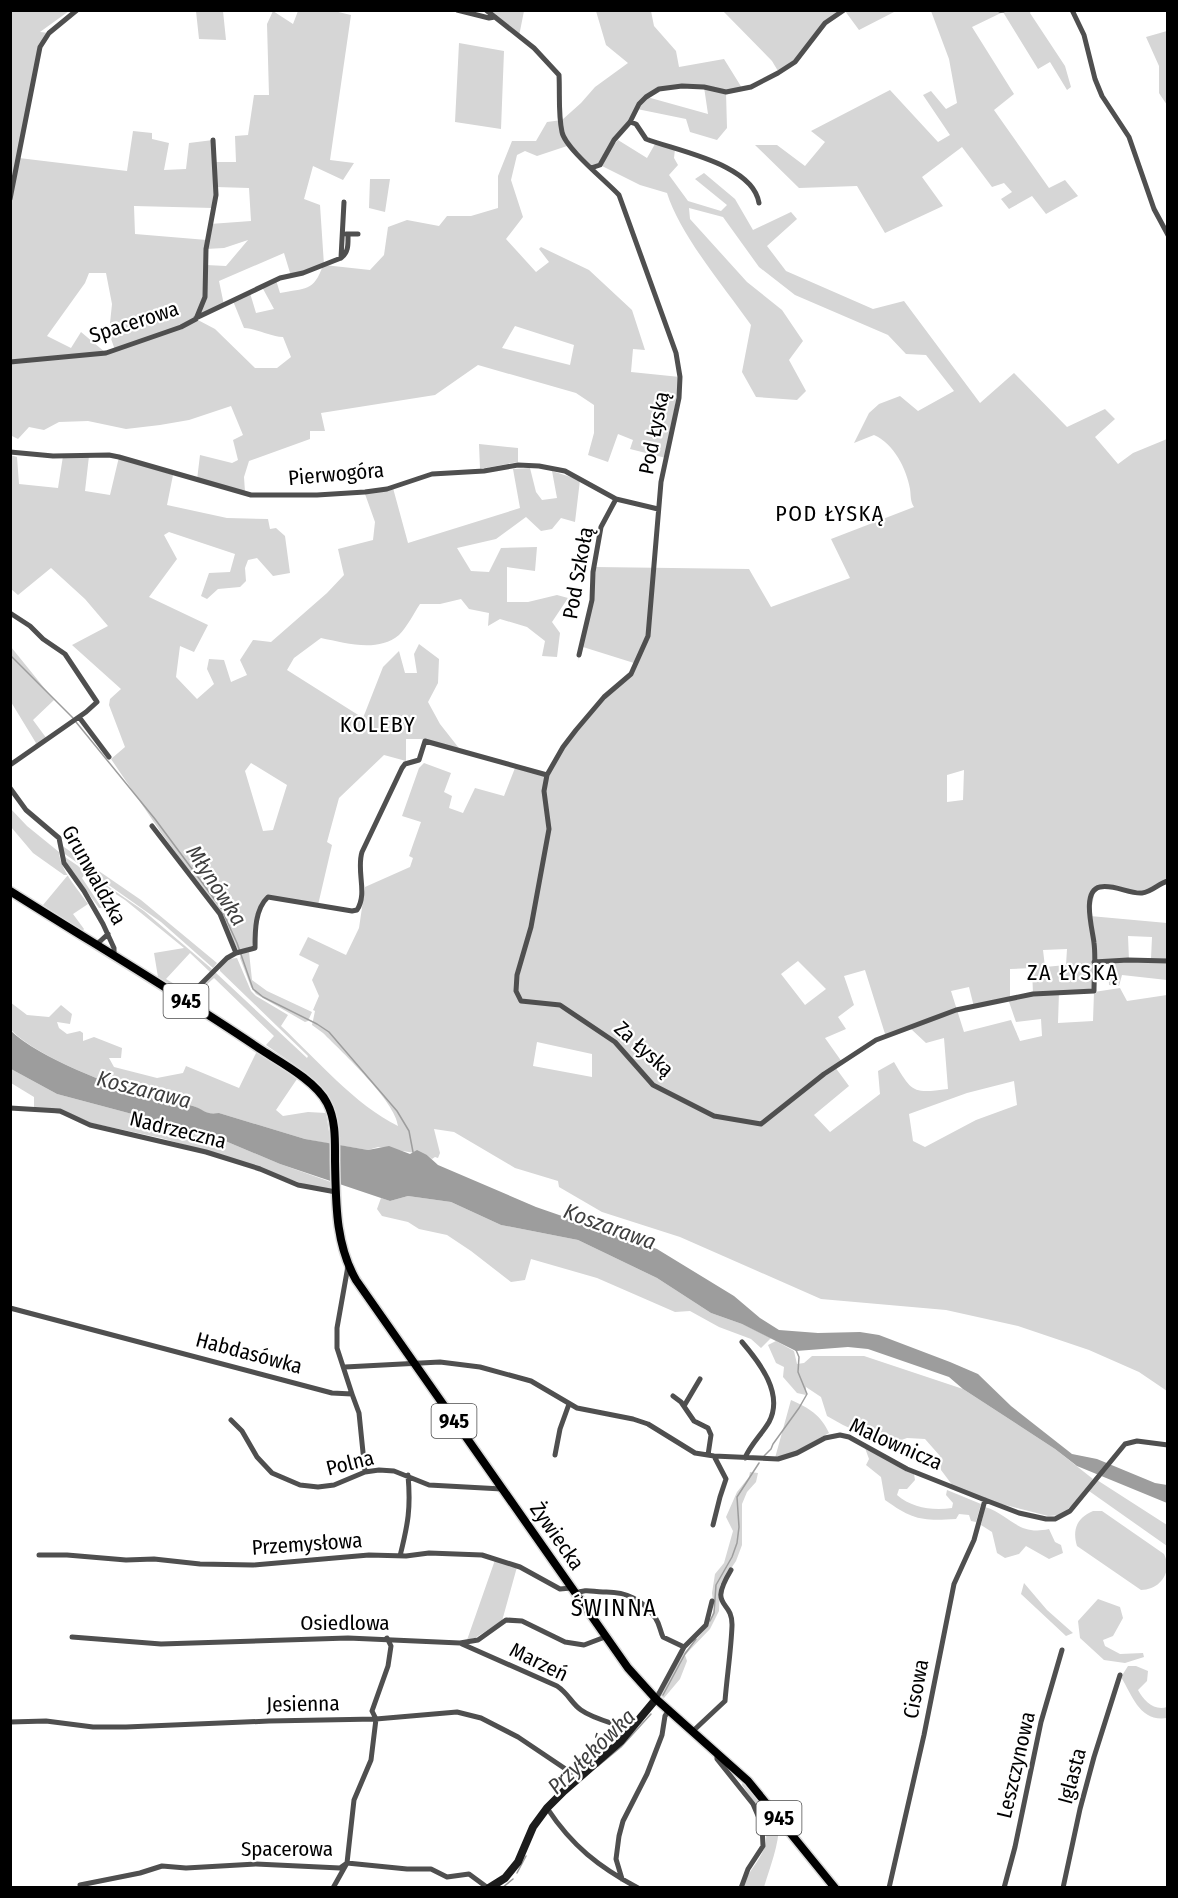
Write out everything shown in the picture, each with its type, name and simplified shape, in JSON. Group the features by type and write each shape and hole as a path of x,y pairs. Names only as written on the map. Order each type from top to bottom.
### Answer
{"main road":[{"name":"945","path":"10,891 185,1000 314,1087 326,1100 332,1115 336,1192"},
{"name":"Żywiecka","path":"336,1192 340,1239 348,1266 605,1637 628,1668 656,1699 748,1780 836,1887"}],"street":[{"path":"10,199 40,47 49,33 77,10"},
{"path":"457,10 489,18 495,17"},
{"name":"Pod Łyską","path":"486,10 534,48 559,75 562,134 591,168 619,195 676,353 680,377 679,398 661,482 648,636 631,674 604,697 576,730 547,775"},
{"path":"591,168 600,165 614,140 630,122 639,104 646,97 659,89 704,87 726,92 751,87 795,62 825,22 844,10"},
{"path":"1072,10 1084,35 1095,79 1102,96 1129,137 1154,209 1167,235"},
{"path":"630,122 636,124 646,140 717,162 737,175 756,192 759,203"},
{"name":"Spacerowa","path":"196,319 205,297 206,249 216,195 213,140"},
{"name":"Spacerowa","path":"10,362 106,353 181,327 280,278 303,273 341,258 345,234 344,202"},
{"path":"345,234 358,234"},
{"name":"Pierwogóra","path":"10,452 53,456 109,455 251,495 271,496 365,492 387,489 432,474 484,471 518,465 539,466 566,471 616,499 658,509"},
{"name":"Pod Szkołą","path":"579,655 592,600 593,572 601,527 616,499"},
{"path":"10,613 66,654 97,702 10,765"},
{"path":"79,717 109,757"},
{"path":"185,1000 226,958 255,948 256,922 263,903 268,897 357,910 360,906 362,891 359,865 362,852 402,768 419,760 425,741 547,775"},
{"name":"Za Łyską","path":"547,775 544,791 549,829 531,927 518,975 516,991 521,1001 560,1005 615,1042 653,1085 714,1116 761,1124 824,1074 876,1040 956,1010 1034,994 1094,990 1095,944 1089,904 1095,890 1098,887 1105,887 1141,893 1167,880"},
{"name":"Grunwaldzka","path":"10,788 26,810 59,838 64,863 84,891 108,934 114,948 114,956"},
{"path":"153,826 220,914 236,953"},
{"path":"96,945 108,934"},
{"path":"1094,962 1167,961"},
{"name":"Nadrzeczna","path":"10,1108 60,1112 90,1125 206,1152 260,1169 298,1185 336,1192"},
{"path":"348,1266 337,1328 337,1348 359,1413 365,1472"},
{"name":"Habdasówka","path":"10,1308 332,1393 352,1394"},
{"path":"742,1342 768,1381 775,1405 775,1411 745,1458"},
{"name":"Malownicza","path":"345,1367 440,1362 480,1367 531,1381 578,1408 648,1424 695,1453 778,1460 825,1438 840,1435 858,1442 907,1469 1019,1513 1046,1519 1055,1519 1070,1511 1122,1446 1137,1441 1167,1445"},
{"path":"684,1406 700,1379"},
{"path":"674,1396 694,1421 708,1428 711,1435 711,1455 726,1477 713,1525"},
{"path":"555,1455 569,1404"},
{"name":"Polna","path":"231,1420 242,1431 257,1457 273,1473 300,1485 318,1487 334,1485 365,1472 379,1470 408,1475 429,1485 502,1489"},
{"path":"400,1556 411,1505 408,1475"},
{"name":"Cisowa","path":"889,1887 924,1735 954,1584 975,1540 985,1500"},
{"name":"Przemysłowa","path":"39,1555 253,1565 429,1553 482,1555 520,1567 560,1589 573,1591"},
{"path":"693,1731 725,1701 732,1623 720,1599 720,1593 721,1586 731,1570"},
{"path":"573,1591 616,1592 634,1599 645,1605 656,1618 663,1637 684,1647"},
{"path":"489,1887 505,1878 514,1868 533,1827 547,1809 631,1730 656,1699 684,1647 706,1625 712,1600"},
{"name":"Osiedlowa","path":"72,1637 161,1644 387,1638 460,1643 478,1640 506,1620 522,1621 565,1642 584,1645 605,1637"},
{"path":"333,1887 347,1863 354,1800 371,1760 376,1719 372,1711 388,1666 391,1646 387,1638"},
{"name":"Marzeń","path":"460,1643 557,1686 566,1692 578,1708 585,1713 631,1730"},
{"name":"Leszczynowa","path":"1004,1887 1015,1847 1041,1722 1062,1650"},
{"name":"Iglasta","path":"1063,1887 1094,1757 1120,1676"},
{"path":"622,1879 616,1859 618,1836 623,1821 647,1774 662,1735 665,1716 669,1710"},
{"name":"Jesienna","path":"10,1722 46,1721 93,1727 126,1727 376,1719 457,1712 481,1718 525,1741 579,1778"},
{"path":"718,1752 716,1757 753,1804 762,1826 763,1846 748,1869 741,1887"},
{"path":"547,1809 591,1859 638,1887"},
{"name":"Spacerowa","path":"80,1885 140,1873 162,1866 186,1868 256,1864 340,1868 347,1863 431,1869 447,1877 469,1874 489,1887"}],"shaded area":[{"path":"10,11 69,11 40,32 49,33 40,47 19,158 127,171 133,131 152,133 152,139 169,143 164,170 186,169 189,143 213,140 214,162 236,162 235,136 248,135 254,95 269,95 267,24 273,11 293,24 298,11 334,11 351,15 330,160 354,163 343,180 313,166 304,199 320,205 324,265 370,270 384,255 388,227 407,220 439,226 447,216 471,216 498,208 498,176 512,141 536,141 547,122 562,120 595,87 628,63 606,45 596,11 651,11 654,26 676,51 679,67 724,59 742,88 726,92 727,128 717,140 690,132 686,119 637,109 611,148 618,140 647,158 655,144 675,149 674,158 678,165 669,175 688,201 721,211 727,205 695,179 704,173 735,199 753,230 791,212 797,219 767,246 786,271 873,309 904,301 980,403 1014,373 1067,427 1105,409 1115,419 1095,437 1118,464 1133,453 1167,439 1167,881 1147,891 1098,887 1095,890 1090,916 1167,923 1167,980 1122,975 1119,986 1109,985 1108,960 1095,962 1094,991 1059,992 1058,1023 1093,1021 1094,992 1120,988 1127,1001 1167,995 1167,1391 1139,1372 1089,1350 1018,1326 946,1310 821,1299 680,1237 602,1212 559,1187 558,1181 515,1168 454,1132 434,1129 440,1153 438,1158 432,1159 427,1155 378,1147 368,1150 338,1145 334,1111 325,1092 301,1070 266,1045 274,1036 214,978 203,988 201,985 215,972 307,1058 308,1056 220,971 228,959 237,958 251,991 288,1015 281,1026 351,1094 398,1126 388,1104 367,1078 323,1033 312,1025 315,1011 313,1010 319,996 312,980 319,965 299,955 308,937 346,955 359,928 365,887 410,867 413,858 409,856 421,822 402,816 419,768 424,763 451,773 444,792 452,796 449,808 463,813 475,788 504,796 515,768 547,775 581,726 604,698 626,678 634,663 583,647 578,661 592,600 595,567 749,569 771,607 850,578 831,539 914,507 906,473 888,444 874,435 854,443 869,413 879,404 900,396 918,411 954,391 926,355 906,354 888,335 795,295 759,267 723,217 689,208 690,219 747,282 782,310 803,341 789,360 806,391 797,400 756,397 742,372 751,325 692,243 667,193 640,185 600,165 591,168 570,145 537,156 525,151 517,155 511,180 523,217 506,239 536,272 549,262 539,249 541,247 589,270 632,310 645,350 633,349 631,372 680,377 666,458 630,449 633,440 618,434 608,462 588,455 594,433 594,405 576,393 478,365 435,395 321,413 325,431 310,431 310,439 249,461 244,477 245,492 197,480 200,455 232,463 238,460 233,440 243,435 231,406 189,420 160,425 126,429 88,421 59,422 44,430 29,427 18,439 10,435","holes":["704,87 708,114 647,97 659,89","216,187 249,188 251,221 210,224 207,240 135,234 134,206 213,208","248,240 226,266 206,265 206,249 224,248","284,253 291,276 323,265 316,280 308,287 280,293 276,280 262,287 274,309 256,313 250,293 233,301 244,328 283,337 291,357 277,368 255,368 215,329 196,319 224,305 219,281","89,273 106,273 112,304 109,333 115,350 106,353 81,332 71,348 47,336 85,283","515,326 574,345 570,365 502,348","964,770 963,800 947,802 947,775","1128,936 1152,937 1151,959 1129,960","1067,949 1066,965 1045,967 1043,950","798,961 826,989 805,1005 781,974","1032,968 1033,994 1008,999 1016,1022 1041,1019 1042,1036 1020,1041 1011,1020 964,1032 951,991 969,987 974,1007 1010,997 1010,969","865,970 886,1037 910,1028 926,1043 944,1038 948,1089 927,1091 914,1089 905,1080 894,1062 878,1071 880,1094 830,1132 814,1115 849,1086 835,1067 842,1062 825,1038 846,1029 838,1017 854,1005 844,976","537,1042 592,1054 592,1077 533,1066","1014,1081 1017,1105 976,1120 925,1147 913,1141 909,1114 967,1093"]},
{"path":"196,11 223,11 226,40 199,39"},
{"path":"486,11 524,11 519,36"},
{"path":"723,11 845,11 825,23 795,62 778,71 772,61"},
{"path":"845,11 896,11 859,30"},
{"path":"931,11 1031,11 1030,13 1065,66 1071,87 1067,90 1050,62 1038,69 1003,12 972,27 1014,94 994,110 1049,188 1065,180 1078,196 1046,214 1032,196 1009,209 1001,199 1012,192 1004,183 992,187 962,147 922,177 943,206 885,233 857,186 799,188 755,145 777,145 805,166 825,142 811,131 890,90 938,142 950,135 923,95 931,91 946,109 957,103 949,59"},
{"path":"1168,31 1167,105 1159,93 1159,66 1146,37"},
{"path":"459,43 504,51 501,129 455,122"},
{"path":"370,179 390,179 385,212 369,208"},
{"path":"479,444 518,448 518,462 480,469"},
{"path":"10,455 17,457 19,484 58,488 63,456 89,456 85,491 110,495 119,457 173,475 167,505 227,518 268,519 270,529 276,528 285,536 290,573 273,576 257,558 248,560 245,568 246,581 240,587 218,589 207,599 201,596 209,573 230,572 235,554 169,532 164,535 177,559 149,597 208,625 194,652 180,646 176,677 197,699 214,684 207,669 209,659 224,660 231,682 247,675 240,660 253,640 271,642 344,575 338,549 373,540 375,522 365,494 393,488 408,543 520,508 513,469 530,468 536,492 542,500 557,498 552,471 580,480 575,522 561,518 552,529 541,531 526,517 496,539 457,548 471,571 489,572 501,548 537,547 535,571 507,567 507,602 528,602 557,595 568,598 552,622 560,633 557,657 542,656 545,641 527,627 500,619 488,626 489,613 469,609 461,599 440,604 420,604 402,632 390,641 361,645 321,638 294,658 287,670 363,718 383,667 399,651 405,673 417,673 414,654 419,644 439,659 438,683 428,702 440,724 462,752 421,739 406,739 406,761 384,755 339,798 327,842 332,845 318,905 268,897 263,903 252,946 238,951 221,915 111,759 125,747 109,705 110,699 121,689 72,645 108,626 85,599 51,568 18,595 11,589","holes":["251,763 287,785 273,830 263,831 245,771"]},
{"path":"11,647 54,700 33,720 47,739 28,753 36,743 11,702"},
{"path":"10,808 27,826 59,852 68,875 64,875 33,853 11,827"},
{"path":"61,845 141,900 217,963 213,968 161,922 62,852"},
{"path":"65,857 144,911 212,969 210,972 190,953 166,979 188,992 186,994 158,977 154,953 184,948 125,900 85,874 82,878 102,908 99,908 67,864"},
{"path":"68,875 88,904 73,914 84,929 82,932 43,905"},
{"path":"249,952 252,980 267,991 312,1012 308,1021 305,1022 256,994 240,958 241,954"},
{"path":"10,1002 27,1015 49,1017 61,1005 72,1014 70,1024 57,1022 59,1028 67,1034 80,1031 83,1033 83,1041 94,1037 122,1048 121,1058 109,1058 114,1067 157,1078 183,1073 186,1066 239,1088 257,1051 297,1079 276,1110 283,1116 308,1112 326,1113 331,1144 305,1139 219,1113 208,1113 193,1106 152,1098 77,1070 40,1051 11,1030"},
{"path":"10,1030 23,1041 58,1061 152,1098 188,1105 208,1113 219,1113 305,1139 368,1150 389,1146 410,1154 417,1150 438,1165 536,1207 657,1249 734,1296 760,1318 779,1330 818,1333 860,1332 879,1335 950,1362 978,1374 1011,1406 1072,1454 1097,1459 1155,1483 1167,1485 1167,1503 1077,1466 963,1389 949,1377 868,1349 848,1347 796,1351 742,1324 711,1313 657,1278 578,1240 501,1225 451,1202 408,1196 390,1201 280,1164 211,1135 57,1094 11,1069"},
{"path":"11,1069 57,1094 211,1135 280,1164 331,1182 332,1190 310,1186 161,1138 34,1109 34,1097 11,1083"},
{"path":"408,1196 451,1202 501,1225 578,1240 657,1278 711,1313 771,1338 761,1348 751,1339 719,1327 690,1311 675,1312 597,1278 531,1259 525,1280 511,1282 447,1235 419,1229 408,1222 382,1216 377,1209 381,1198 390,1201"},
{"path":"776,1341 794,1351 797,1364 804,1363 812,1356 864,1356 963,1389 1055,1449 1093,1479 1062,1515 1048,1516 993,1502 953,1486 941,1470 940,1456 925,1439 907,1438 887,1445 827,1416 821,1397 806,1387 806,1395 797,1393 783,1377 784,1367 776,1363 768,1345"},
{"path":"791,1400 814,1413 829,1433 795,1452 775,1458"},
{"path":"865,1448 914,1474 915,1480 907,1489 899,1489 897,1495 909,1503 938,1509 952,1508 953,1503 946,1495 947,1490 981,1504 976,1522 971,1521 969,1515 959,1514 956,1519 918,1518 895,1507 885,1500 881,1477 866,1465 869,1459"},
{"path":"750,1472 758,1473 756,1482 747,1492 742,1504 742,1545 736,1561 720,1585 719,1611 710,1629 685,1655 687,1661 680,1679 664,1698 660,1695 682,1655 708,1626 714,1609 712,1593 715,1574 724,1563 733,1531 726,1517 737,1492 749,1477"},
{"path":"1097,1480 1167,1525 1167,1546 1089,1491"},
{"path":"985,1507 1029,1530 1049,1529 1055,1542 1061,1545 1063,1553 1049,1559 1026,1546 1019,1554 1005,1558 997,1553 992,1532 981,1525"},
{"path":"1093,1511 1102,1511 1164,1554 1166,1573 1159,1583 1154,1587 1141,1590 1077,1546 1075,1534 1077,1525 1083,1517"},
{"path":"495,1560 517,1567 502,1621 475,1638 467,1640"},
{"path":"1024,1583 1047,1610 1073,1633 1066,1636 1021,1594"},
{"path":"1098,1599 1120,1607 1123,1618 1113,1636 1103,1640 1105,1646 1120,1654 1143,1653 1144,1657 1125,1663 1104,1660 1080,1638 1078,1621"},
{"path":"1128,1666 1136,1666 1148,1671 1147,1681 1138,1690 1150,1704 1158,1708 1167,1707 1167,1718 1150,1716 1138,1706 1121,1677"},
{"path":"743,1780 779,1824 776,1848 764,1887 742,1887 763,1851 766,1838 763,1822 756,1806 742,1785"}],"waterway":[{"name":"Młynówka","path":"10,655 73,718"},
{"name":"Młynówka","path":"76,722 155,819 221,908 237,943 253,989 263,997 329,1032 397,1111 409,1131 413,1152"},
{"name":"Przyłękówka","path":"764,1456 807,1394 798,1372 799,1357 796,1350"},
{"name":"Przyłękówka","path":"710,1621 714,1613 716,1585 737,1543 739,1527 737,1497 759,1463"},
{"name":"Przyłękówka","path":"663,1695 685,1654 696,1639"},
{"name":"Przyłękówka","path":"598,1766 621,1747 651,1714"},
{"name":"Przyłękówka","path":"517,1873 526,1856"},
{"name":"Przyłękówka","path":"502,1888 513,1879"}],"district":[{"name":"POD ŁYSKĄ","path":"830,513"},
{"name":"KOLEBY","path":"378,724"},
{"name":"ZA ŁYSKĄ","path":"1073,972"},
{"name":"ŚWINNA","path":"614,1608"}],"water label":[{"name":"Koszarawa","path":"144,1089"},
{"name":"Koszarawa","path":"610,1226"}]}
